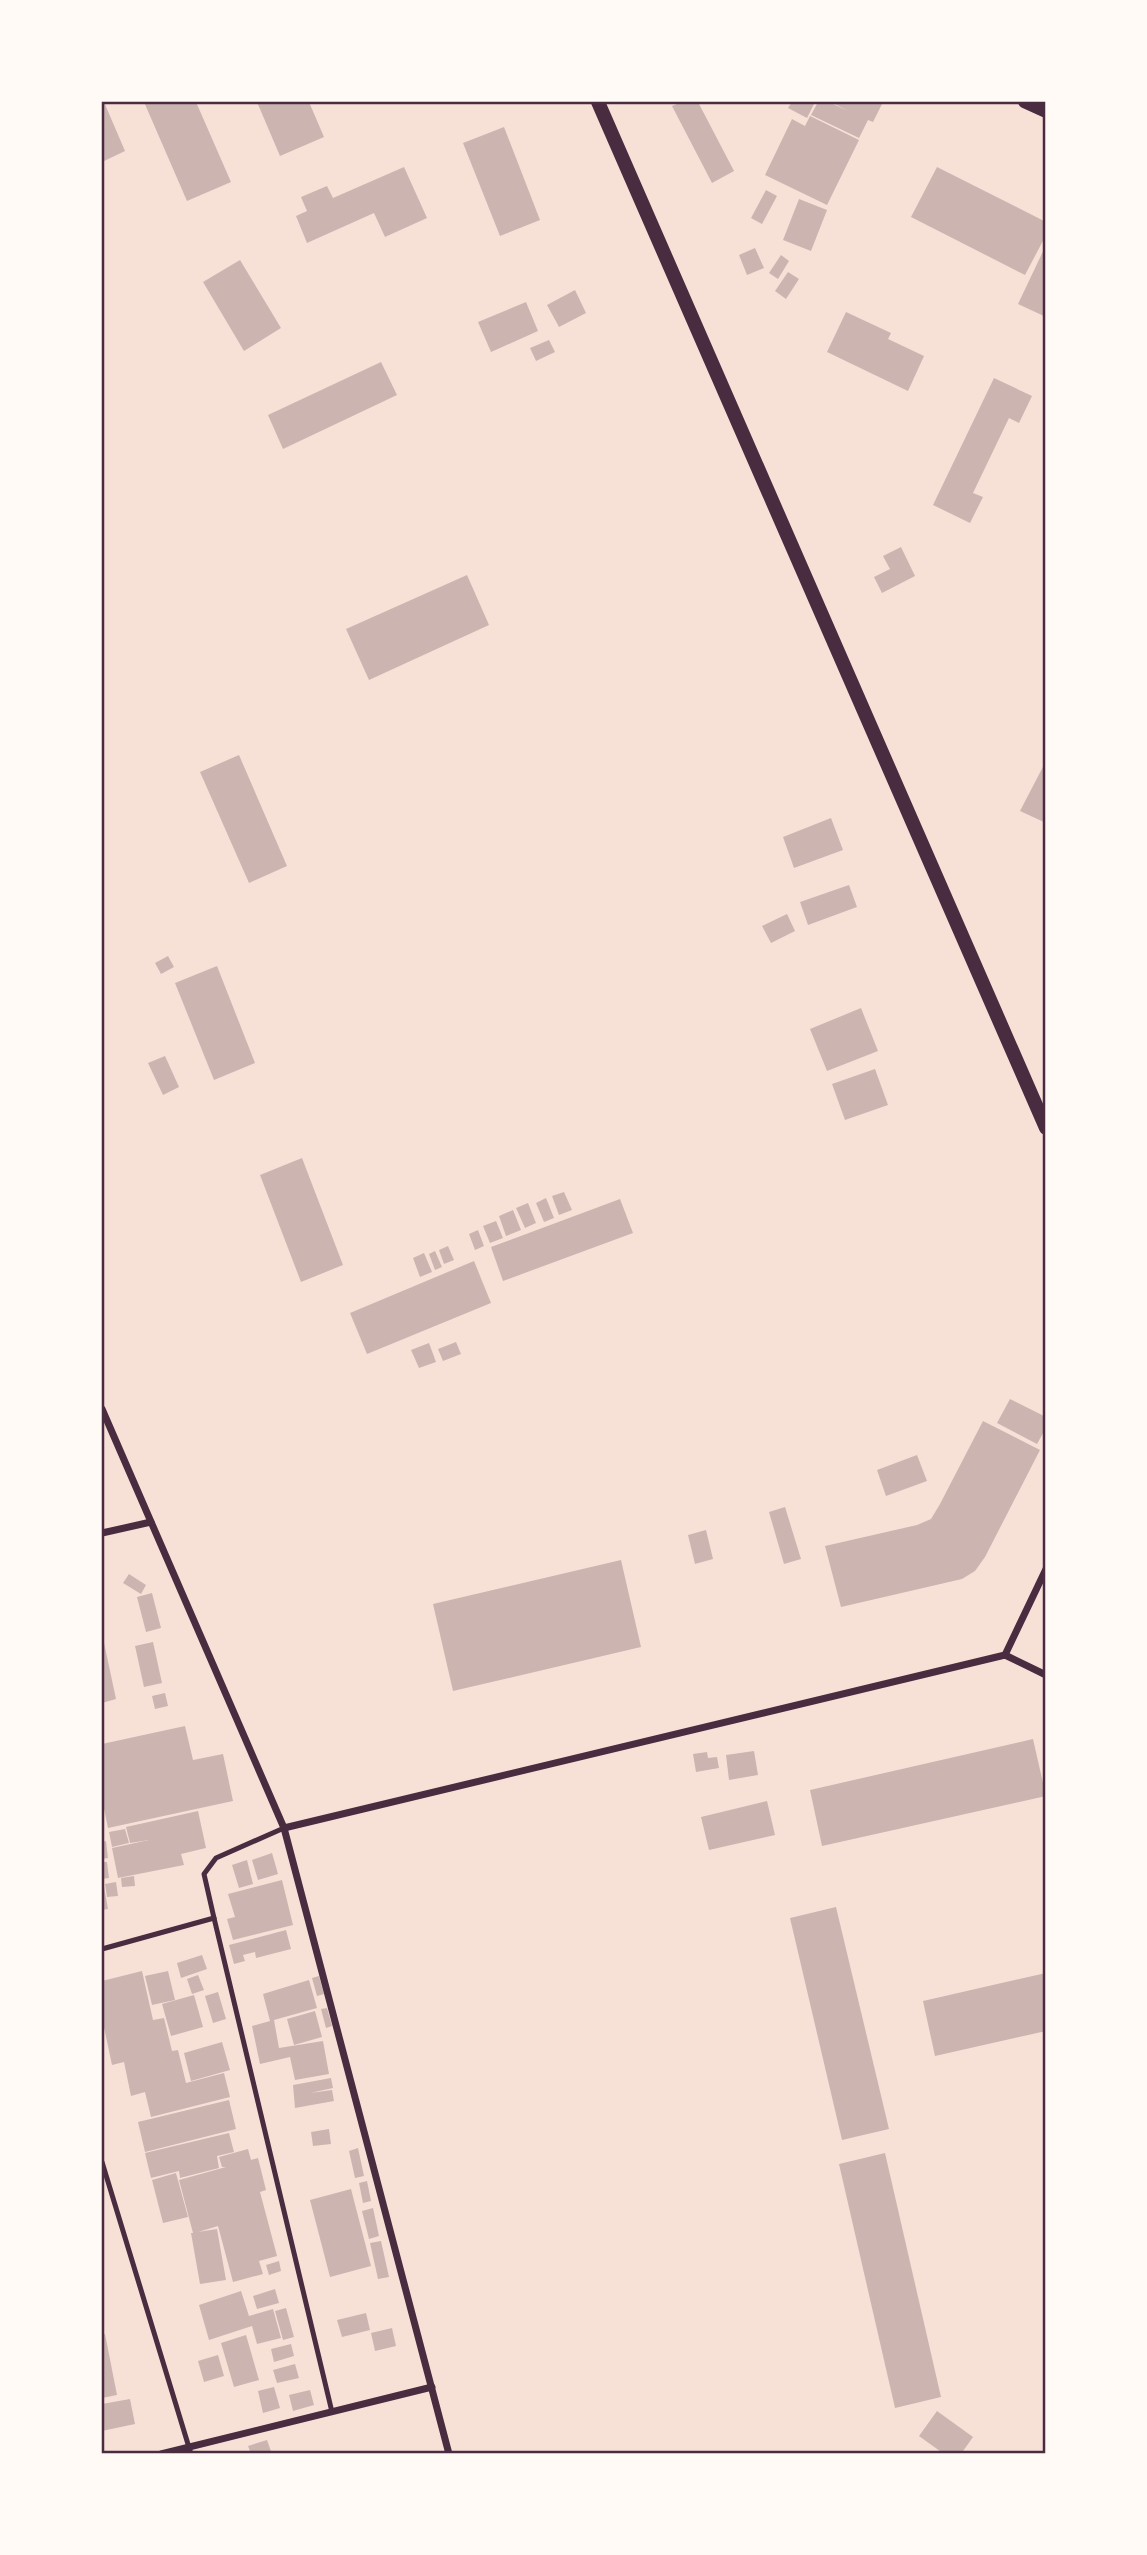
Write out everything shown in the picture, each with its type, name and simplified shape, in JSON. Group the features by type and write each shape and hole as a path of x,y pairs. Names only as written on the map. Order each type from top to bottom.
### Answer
{"main road":[{"path":"598,102 1045,1128"}],"street":[{"path":"1024,102 1045,112"},
{"path":"102,1409 284,1828 449,2454"},
{"path":"102,1533 152,1522"},
{"path":"1005,1655 1045,1569"},
{"path":"284,1828 1005,1655 1045,1675"},
{"path":"161,2454 190,2450 432,2387"}],"lane":[{"path":"284,1828 216,1858 204,1874 332,2413"},
{"path":"102,1949 214,1918"},
{"path":"102,2162 190,2450"}],"building":[{"path":"102,102 125,151 102,162"},
{"path":"144,102 196,102 231,182 187,201"},
{"path":"257,102 309,102 324,137 280,156"},
{"path":"682,102 698,102 734,171 712,183 672,106"},
{"path":"792,102 815,102 807,118 788,108"},
{"path":"818,102 829,102 848,111 831,102 883,102 873,122 868,120 859,138 811,115"},
{"path":"810,116 859,140 827,205 765,175 792,119 805,126"},
{"path":"504,127 540,220 500,236 463,143"},
{"path":"404,167 427,218 385,237 374,213 307,243 296,216 307,211 301,197 327,186 333,198"},
{"path":"937,167 1046,222 1046,235 1025,275 911,217"},
{"path":"766,190 777,196 762,224 751,218"},
{"path":"799,199 827,210 811,251 783,240"},
{"path":"1046,245 1046,317 1018,304"},
{"path":"755,248 764,268 747,275 739,255"},
{"path":"781,255 789,261 778,279 769,273"},
{"path":"240,260 281,328 244,351 203,282"},
{"path":"788,272 799,279 786,299 775,291"},
{"path":"575,290 586,313 559,327 547,305"},
{"path":"526,302 538,331 491,352 478,322"},
{"path":"846,312 891,333 888,339 924,356 908,391 827,352"},
{"path":"549,340 555,352 536,361 530,348"},
{"path":"381,362 397,395 283,449 268,415"},
{"path":"994,378 1032,396 1019,423 1009,418 973,493 983,497 970,523 933,505"},
{"path":"901,547 915,576 882,593 874,577 890,569 883,556"},
{"path":"467,575 489,625 369,680 346,629"},
{"path":"239,755 287,866 249,883 200,772"},
{"path":"1046,761 1046,823 1020,811"},
{"path":"831,818 843,850 794,868 783,837"},
{"path":"849,885 857,907 808,925 800,902"},
{"path":"787,914 795,931 771,943 762,926"},
{"path":"168,956 174,967 161,974 155,963"},
{"path":"217,966 255,1063 214,1080 175,983"},
{"path":"861,1008 878,1051 827,1071 810,1029"},
{"path":"165,1056 179,1087 163,1095 148,1063"},
{"path":"875,1069 888,1105 845,1120 832,1084"},
{"path":"302,1158 343,1265 301,1282 260,1175"},
{"path":"564,1192 572,1210 559,1215 552,1196"},
{"path":"546,1198 554,1218 544,1222 536,1203"},
{"path":"620,1199 633,1233 503,1281 491,1247"},
{"path":"528,1203 536,1223 525,1228 516,1208"},
{"path":"513,1210 521,1230 506,1236 499,1216"},
{"path":"496,1221 503,1238 490,1243 483,1226"},
{"path":"478,1230 484,1246 475,1250 469,1234"},
{"path":"448,1246 454,1260 444,1264 439,1250"},
{"path":"435,1251 442,1267 435,1270 429,1254"},
{"path":"424,1253 432,1272 420,1277 413,1258"},
{"path":"474,1261 491,1303 367,1354 350,1313"},
{"path":"456,1342 461,1354 443,1361 438,1349"},
{"path":"429,1343 436,1362 419,1368 411,1350"},
{"path":"1010,1399 1046,1417 1046,1428 1037,1444 997,1423"},
{"path":"983,1421 1040,1450 985,1557 975,1571 962,1579 841,1607 825,1546 917,1525 931,1519"},
{"path":"917,1455 927,1481 886,1496 877,1470"},
{"path":"785,1507 801,1559 784,1564 769,1512"},
{"path":"706,1530 713,1559 695,1564 688,1535"},
{"path":"621,1560 641,1647 453,1691 433,1604"},
{"path":"129,1574 146,1585 141,1594 123,1583"},
{"path":"152,1593 161,1628 146,1632 137,1597"},
{"path":"102,1639 116,1699 102,1703"},
{"path":"153,1642 162,1683 144,1687 135,1646"},
{"path":"165,1693 168,1706 155,1709 152,1696"},
{"path":"185,1726 193,1760 223,1754 233,1801 108,1828 102,1799 102,1744"},
{"path":"1033,1739 1046,1796 822,1846 810,1790"},
{"path":"754,1751 758,1775 729,1780 726,1755"},
{"path":"707,1752 708,1758 717,1757 719,1768 696,1772 693,1754"},
{"path":"767,1801 775,1835 709,1850 701,1817"},
{"path":"198,1811 206,1848 181,1854 184,1865 118,1878 112,1848 149,1840 130,1843 126,1827"},
{"path":"125,1829 129,1843 112,1847 109,1832"},
{"path":"106,1841 108,1858 102,1859 102,1842"},
{"path":"272,1853 278,1874 258,1880 252,1860"},
{"path":"247,1860 253,1884 239,1888 232,1865"},
{"path":"102,1862 107,1862 109,1878 102,1879"},
{"path":"134,1876 135,1886 122,1887 121,1878"},
{"path":"282,1880 293,1925 233,1940 227,1919 235,1917 228,1894"},
{"path":"102,1882 108,1909 102,1910"},
{"path":"116,1882 118,1896 107,1897 105,1884"},
{"path":"836,1907 889,2129 842,2140 790,1918"},
{"path":"286,1930 291,1949 256,1958 255,1952 243,1955 245,1961 234,1964 229,1945"},
{"path":"202,1955 207,1969 181,1978 177,1963"},
{"path":"142,1971 153,2020 164,2018 172,2051 178,2050 186,2083 224,2073 230,2097 151,2117 145,2092 131,2096 124,2062 112,2065 102,2018 102,1981"},
{"path":"168,1971 175,2000 152,2005 145,1976"},
{"path":"1046,1973 1046,2031 935,2056 923,2001"},
{"path":"198,1975 204,1990 192,1994 187,1979"},
{"path":"319,1976 324,1994 317,1996 312,1978"},
{"path":"309,1980 317,2008 274,2020 279,2048 323,2041 329,2074 295,2080 290,2057 260,2064 252,2026 270,2021 263,1994"},
{"path":"218,1992 226,2019 213,2023 205,1996"},
{"path":"194,1995 203,2027 171,2036 162,2004"},
{"path":"327,2008 332,2026 326,2028 321,2009"},
{"path":"315,2011 322,2037 294,2045 287,2019"},
{"path":"222,2042 230,2070 191,2081 184,2053"},
{"path":"331,2078 333,2088 310,2093 332,2090 334,2101 295,2108 293,2085"},
{"path":"229,2100 236,2129 145,2152 138,2122"},
{"path":"329,2129 331,2144 313,2146 311,2132"},
{"path":"229,2133 234,2152 217,2156 219,2168 180,2178 179,2171 151,2178 145,2153"},
{"path":"358,2148 364,2176 355,2178 349,2151"},
{"path":"248,2149 251,2160 258,2158 266,2190 260,2192 277,2256 259,2261 263,2274 233,2282 218,2226 198,2232 217,2229 226,2280 200,2284 193,2233 179,2180 226,2167 222,2167 219,2157"},
{"path":"885,2153 941,2397 895,2408 839,2164"},
{"path":"176,2173 188,2217 163,2223 152,2180"},
{"path":"367,2181 371,2201 363,2203 359,2183"},
{"path":"351,2189 371,2266 330,2277 310,2200"},
{"path":"373,2208 379,2236 369,2239 362,2211"},
{"path":"381,2241 389,2277 378,2279 370,2243"},
{"path":"279,2261 281,2271 269,2275 266,2265"},
{"path":"275,2289 279,2303 257,2309 253,2296"},
{"path":"241,2291 249,2316 273,2309 281,2338 257,2344 252,2326 209,2340 199,2305"},
{"path":"286,2308 294,2337 283,2340 275,2311"},
{"path":"366,2313 370,2330 342,2337 337,2320"},
{"path":"392,2328 396,2346 375,2351 371,2333"},
{"path":"102,2334 105,2334 117,2395 102,2398"},
{"path":"246,2335 259,2380 234,2387 221,2343"},
{"path":"291,2344 294,2356 274,2362 271,2349"},
{"path":"218,2355 224,2376 204,2382 198,2361"},
{"path":"295,2364 299,2378 277,2383 273,2370"},
{"path":"274,2387 280,2408 263,2413 258,2391"},
{"path":"310,2390 314,2405 293,2411 289,2395"},
{"path":"130,2399 135,2424 102,2431 102,2404"},
{"path":"937,2411 973,2437 961,2454 944,2454 919,2436"},
{"path":"267,2440 272,2454 251,2454 248,2446"}]}
